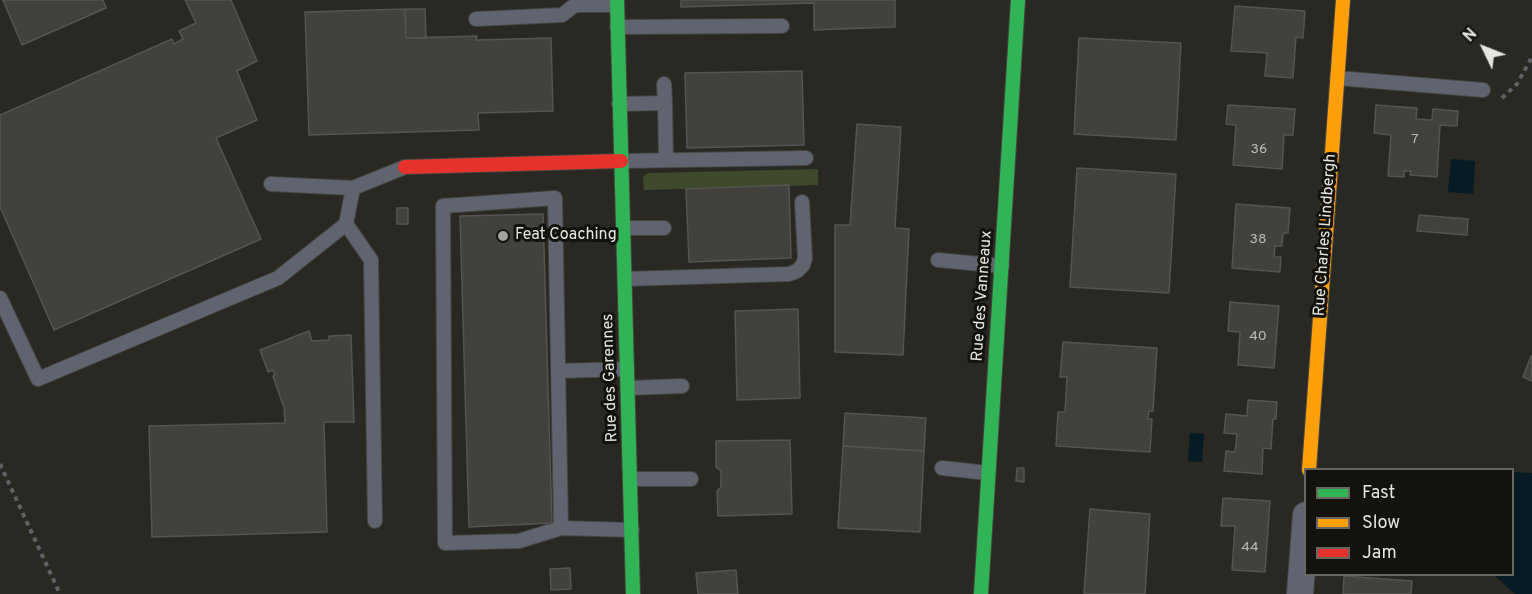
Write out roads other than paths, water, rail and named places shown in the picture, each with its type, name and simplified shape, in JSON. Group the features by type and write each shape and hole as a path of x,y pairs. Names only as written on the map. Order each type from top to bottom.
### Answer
{"street":[{"name":"Rue des Vanneaux","path":"981,594 1018,0"},
{"name":"Rue Charles Lindbergh","path":"1309,468 1343,0"},
{"name":"Rue des Garennes","path":"617,3 633,594"},
{"path":"405,168 621,161"},
{"path":"1300,594 1304,531"}],"lane":[{"path":"476,19 562,15 575,5 617,3"},
{"path":"617,27 782,26"},
{"path":"1337,78 1483,90"},
{"path":"664,84 666,160"},
{"path":"619,104 665,103"},
{"path":"621,161 806,158"},
{"path":"271,183 353,188 405,168"},
{"path":"0,298 38,379 278,278 346,224 353,188"},
{"path":"561,528 555,198 443,206 445,543 519,541 561,528 632,530"},
{"path":"625,279 789,274 797,271 803,265 805,258 802,202"},
{"path":"346,224 371,260 375,521"},
{"path":"623,228 664,228"},
{"path":"938,260 1002,266"},
{"path":"558,371 627,369"},
{"path":"628,388 682,386"},
{"path":"942,468 989,473"},
{"path":"630,479 691,479"}],"water":[{"path":"1451,159 1475,161 1473,194 1448,192"},
{"path":"1190,433 1204,434 1202,462 1188,461"},
{"path":"1514,472 1532,473 1532,594 1515,594 1495,576 1514,576"}],"place":[{"name":"Feat Coaching","path":"503,236"}]}
